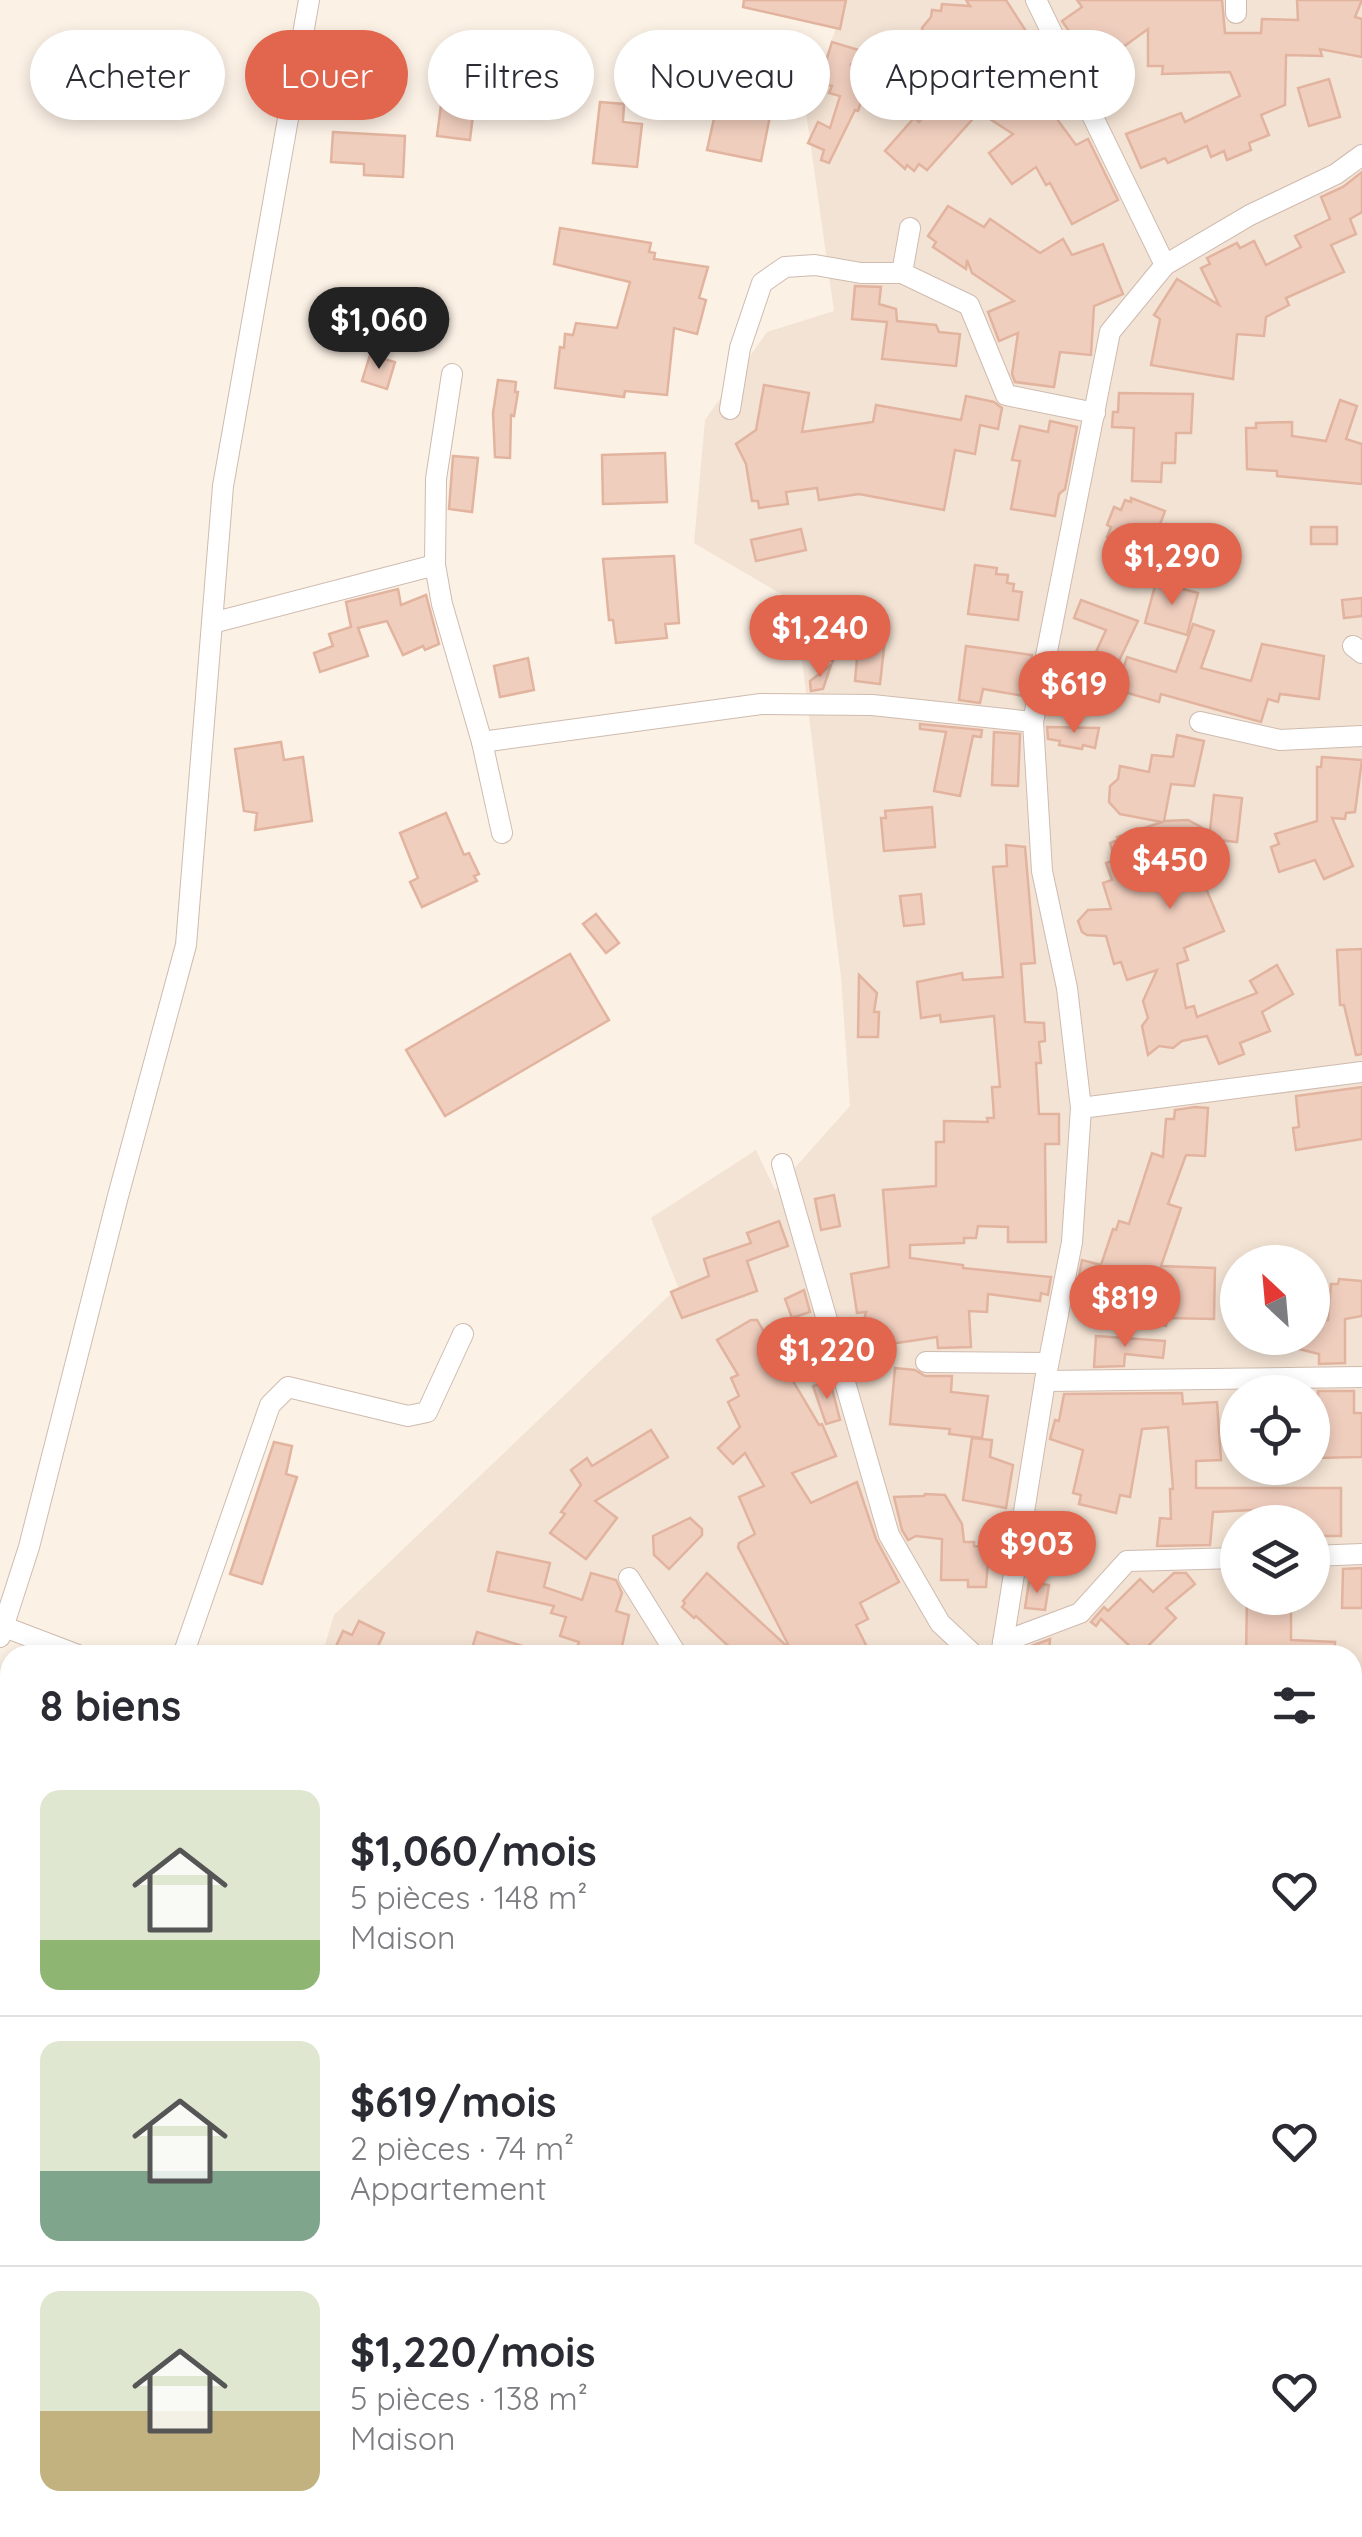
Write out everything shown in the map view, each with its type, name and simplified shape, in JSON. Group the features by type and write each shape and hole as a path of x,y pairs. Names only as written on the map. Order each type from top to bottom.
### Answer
{"street":[{"path":"45,1645 1,1632 30,1547 186,944 223,486 309,0"},
{"path":"1036,0 1164,265"},
{"path":"1003,1645 1072,1242 1081,1108 1067,988 1042,871 1033,722 1110,332 1164,265 1250,215 1336,174 1362,156"},
{"path":"902,273 910,228"},
{"path":"730,409 740,348 762,283 785,267 815,265 860,273 902,273 969,305 1006,395 1095,413"},
{"path":"452,374 436,480 435,565 502,833"},
{"path":"212,623 435,565"},
{"path":"482,742 760,704 885,706 1033,722"},
{"path":"1200,722 1280,740 1362,736"},
{"path":"1081,1108 1362,1072"},
{"path":"782,1164 889,1535 940,1624 963,1645"},
{"path":"186,1645 270,1405 288,1387 408,1416 428,1412 463,1334"},
{"path":"926,1362 1047,1372 1362,1376"},
{"path":"1330,1555 1362,1554"},
{"path":"1011,1645 1080,1613 1127,1560 1220,1558"},
{"path":"629,1578 670,1645"}],"shaded area":[{"path":"846,0 1362,0 1362,1645 325,1645 334,1615 678,1287 651,1218 756,1150 775,1190 850,1106 841,977 795,602 694,543 705,420 767,332 834,311 807,120 830,120 830,45"}],"building":[{"path":"744,0 846,0 840,29 743,7"},
{"path":"966,0 1006,0 1025,30 922,30 932,10 941,11 942,4 970,6"},
{"path":"1077,0 1222,0 1225,33 1261,33 1262,19 1298,20 1297,0 1362,0 1355,17 1362,19 1362,57 1320,49 1322,56 1286,55 1285,105 1261,115 1269,135 1249,143 1251,150 1227,160 1224,151 1211,157 1207,146 1168,163 1165,158 1141,168 1126,134 1181,113 1185,122 1240,96 1230,72 1162,74 1163,66 1148,66 1148,29 1135,38 1135,30 1068,30 1062,21 1082,7"},
{"path":"832,42 850,47 850,120 829,163 821,160 824,150 808,143 818,122 830,128 840,96 830,93"},
{"path":"1329,79 1340,117 1309,126 1298,88"},
{"path":"600,102 614,103 614,120 642,124 637,167 593,163"},
{"path":"439,120 472,120 470,140 437,136"},
{"path":"714,120 769,120 761,161 707,150"},
{"path":"912,120 972,120 927,170 919,164 914,171 907,165 905,169 885,151"},
{"path":"991,120 1058,120 1076,145 1088,139 1118,200 1072,224 1050,183 1046,185 1036,167 1012,184 989,153 1013,134"},
{"path":"333,132 405,136 403,177 364,175 364,164 331,162"},
{"path":"1362,172 1362,212 1350,219 1356,234 1331,245 1344,272 1286,298 1289,305 1266,317 1264,336 1237,334 1233,379 1151,365 1160,319 1154,315 1177,279 1219,305 1201,268 1210,264 1207,258 1237,243 1240,248 1254,241 1266,265 1301,247 1295,236 1330,219 1321,197"},
{"path":"948,206 984,227 990,219 1040,253 1063,239 1072,255 1103,244 1123,294 1094,306 1091,355 1060,352 1054,387 1015,382 1012,374 1018,333 999,341 988,312 1014,301 972,273 967,260 966,269 933,247 936,242 928,236"},
{"path":"560,228 651,243 649,252 655,253 654,259 708,267 699,298 706,300 697,334 674,328 667,395 625,391 624,397 555,388 565,334 573,335 576,323 617,328 630,282 554,264"},
{"path":"855,286 881,287 879,304 896,309 897,321 936,325 939,332 960,334 956,366 882,359 887,322 852,319"},
{"path":"370,355 395,362 387,389 362,381"},
{"path":"498,380 516,382 518,392 514,416 511,415 510,458 495,457 493,413"},
{"path":"764,385 809,393 802,432 873,422 876,405 961,420 966,396 994,402 1002,408 998,429 980,425 975,454 955,450 944,510 859,494 819,500 817,488 786,492 788,504 759,508 758,501 752,501 746,464 736,444 756,430"},
{"path":"1119,393 1193,394 1191,433 1176,433 1175,463 1162,463 1161,482 1132,481 1134,428 1112,427"},
{"path":"1340,400 1357,406 1346,439 1362,444 1362,484 1277,476 1277,471 1247,469 1246,428 1256,428 1256,423 1292,422 1292,436 1326,441"},
{"path":"1050,421 1077,427 1065,489 1059,494 1055,516 1011,509 1020,461 1012,460 1020,426 1048,432"},
{"path":"665,453 667,502 603,504 602,455"},
{"path":"453,456 478,458 472,512 449,509"},
{"path":"1131,498 1165,511 1159,527 1213,525 1215,567 1165,569 1111,548 1114,540 1107,537 1111,527 1107,525 1114,507 1121,510 1125,500 1131,502"},
{"path":"1311,527 1337,527 1337,544 1311,544"},
{"path":"801,529 806,550 756,561 751,540"},
{"path":"674,556 679,623 665,624 667,638 616,643 613,620 609,620 603,559"},
{"path":"975,565 997,568 996,574 1008,575 1007,583 1014,584 1013,591 1022,592 1018,620 968,614"},
{"path":"1156,582 1198,593 1187,635 1145,623"},
{"path":"398,589 401,605 426,595 439,644 403,655 387,621 358,628 368,656 320,672 314,653 333,646 329,634 351,627 346,602"},
{"path":"1362,598 1362,616 1344,618 1342,600"},
{"path":"1081,600 1138,621 1118,663 1096,652 1106,630 1074,618"},
{"path":"1193,624 1214,631 1201,668 1251,681 1262,644 1324,656 1319,699 1280,694 1278,702 1268,699 1261,722 1161,694 1159,702 1117,690 1127,657 1176,672"},
{"path":"814,632 841,637 833,661 810,656"},
{"path":"859,636 885,639 880,684 855,681"},
{"path":"966,646 1032,655 1024,696 983,689 980,703 959,700"},
{"path":"528,658 534,690 500,697 494,666"},
{"path":"831,665 823,689 811,691 810,681"},
{"path":"920,724 982,730 981,737 973,736 960,796 934,791 946,732 920,729"},
{"path":"1047,727 1099,728 1095,748 1059,745 1060,741 1048,739"},
{"path":"994,732 1020,734 1018,786 992,785"},
{"path":"1177,735 1204,741 1194,786 1171,784 1164,821 1188,820 1201,827 1205,886 1224,931 1184,948 1188,960 1177,964 1186,1008 1194,1006 1197,1017 1257,993 1250,981 1277,965 1293,994 1262,1012 1270,1031 1240,1043 1244,1054 1219,1064 1207,1036 1182,1041 1173,1048 1159,1046 1148,1055 1142,1026 1148,1018 1143,1001 1157,970 1127,980 1121,962 1114,964 1106,936 1087,935 1078,921 1088,910 1111,909 1103,883 1112,880 1106,863 1115,860 1110,843 1162,822 1120,814 1109,802 1110,786 1118,779 1120,766 1149,772 1152,755 1173,757"},
{"path":"281,742 284,760 303,757 312,821 255,830 257,813 244,811 235,749"},
{"path":"1322,757 1362,760 1355,812 1346,813 1345,819 1332,818 1353,866 1324,879 1315,860 1279,872 1271,847 1279,844 1275,834 1317,821 1317,767 1321,767"},
{"path":"1214,795 1242,798 1237,842 1209,839"},
{"path":"932,807 935,847 884,851 881,818 886,818 885,811"},
{"path":"446,813 464,855 469,853 479,874 474,876 477,881 422,907 410,882 418,878 400,833"},
{"path":"1006,845 1025,847 1035,963 1021,964 1025,1022 1044,1023 1045,1041 1039,1042 1041,1063 1036,1063 1039,1114 1059,1114 1059,1144 1045,1144 1046,1242 1008,1242 1008,1227 978,1226 976,1238 964,1238 964,1243 910,1245 910,1258 1051,1277 1048,1295 1041,1293 1040,1301 988,1294 987,1312 969,1311 971,1347 938,1348 937,1337 897,1343 889,1342 888,1338 867,1339 861,1332 866,1312 857,1313 851,1274 889,1267 883,1190 936,1186 936,1142 944,1142 944,1121 988,1122 987,1118 994,1118 992,1087 1000,1087 994,1016 941,1022 940,1015 921,1018 917,982 962,973 963,980 1003,977 993,867 1007,866"},
{"path":"921,894 924,924 904,926 900,896"},
{"path":"596,914 619,943 606,953 583,924"},
{"path":"1362,949 1362,1054 1356,1055 1344,1005 1340,1005 1337,950"},
{"path":"570,954 609,1020 445,1116 406,1050"},
{"path":"859,975 877,993 874,1012 879,1012 878,1037 858,1037"},
{"path":"1362,1087 1362,1139 1296,1150 1296,1096"},
{"path":"1208,1108 1205,1156 1186,1155 1168,1204 1181,1208 1161,1266 1215,1268 1214,1319 1167,1318 1166,1326 1074,1302 1082,1260 1101,1265 1113,1229 1119,1221 1129,1224 1152,1153 1163,1157 1166,1119 1174,1119 1175,1110"},
{"path":"834,1195 840,1226 821,1230 815,1199"},
{"path":"779,1221 788,1246 747,1261 757,1291 682,1318 671,1292 709,1276 704,1259 751,1243 747,1233"},
{"path":"1339,1279 1362,1281 1362,1316 1345,1319 1345,1363 1319,1364 1319,1355 1330,1355 1331,1284 1338,1284"},
{"path":"804,1290 810,1312 792,1318 785,1299"},
{"path":"757,1320 819,1425 822,1424 836,1456 792,1473 811,1503 857,1482 876,1539 899,1582 860,1603 868,1619 856,1625 866,1645 788,1645 738,1547 755,1534 739,1497 764,1486 745,1453 733,1464 718,1448 740,1427 728,1402 739,1396 731,1378 738,1375 717,1340"},
{"path":"1096,1336 1165,1341 1163,1358 1125,1354 1124,1366 1094,1367"},
{"path":"895,1368 915,1370 925,1376 952,1376 951,1392 988,1396 982,1438 949,1434 950,1429 890,1424"},
{"path":"830,1381 840,1420 826,1424 813,1386"},
{"path":"1330,1391 1354,1391 1354,1413 1362,1413 1362,1457 1330,1458"},
{"path":"1182,1393 1183,1404 1217,1402 1220,1460 1196,1461 1196,1488 1341,1488 1341,1536 1330,1536 1330,1505 1220,1505 1220,1512 1213,1512 1210,1545 1157,1546 1160,1518 1171,1519 1168,1427 1142,1429 1130,1497 1120,1495 1116,1513 1079,1504 1081,1495 1073,1493 1083,1450 1050,1439 1055,1420 1059,1421 1064,1394"},
{"path":"651,1430 668,1457 595,1501 617,1518 586,1559 550,1533 581,1485 571,1470 587,1458 592,1466"},
{"path":"972,1438 992,1440 990,1457 1013,1465 1006,1508 963,1500"},
{"path":"274,1442 292,1446 286,1474 297,1477 262,1584 230,1574"},
{"path":"945,1495 962,1524 964,1542 989,1547 986,1587 968,1587 968,1580 941,1580 942,1539 916,1536 908,1540 894,1497"},
{"path":"690,1518 702,1529 702,1535 669,1569 654,1555 653,1536"},
{"path":"1046,1529 1076,1536 1071,1556 1041,1548"},
{"path":"497,1552 550,1563 544,1587 582,1600 591,1573 616,1580 622,1593 616,1611 629,1615 622,1645 578,1645 579,1642 560,1636 566,1617 551,1613 554,1606 488,1591"},
{"path":"1362,1568 1362,1608 1342,1608 1343,1569"},
{"path":"707,1573 786,1645 727,1645 682,1607"},
{"path":"1174,1573 1186,1573 1195,1584 1166,1608 1176,1618 1149,1645 1128,1645 1101,1619 1096,1626 1091,1622 1140,1579 1153,1592"},
{"path":"1029,1582 1049,1585 1045,1610 1025,1608"},
{"path":"1247,1615 1291,1615 1291,1640 1335,1645 1246,1645"},
{"path":"359,1621 384,1633 379,1645 337,1645 343,1631 352,1635"},
{"path":"477,1632 519,1645 473,1645"}]}
